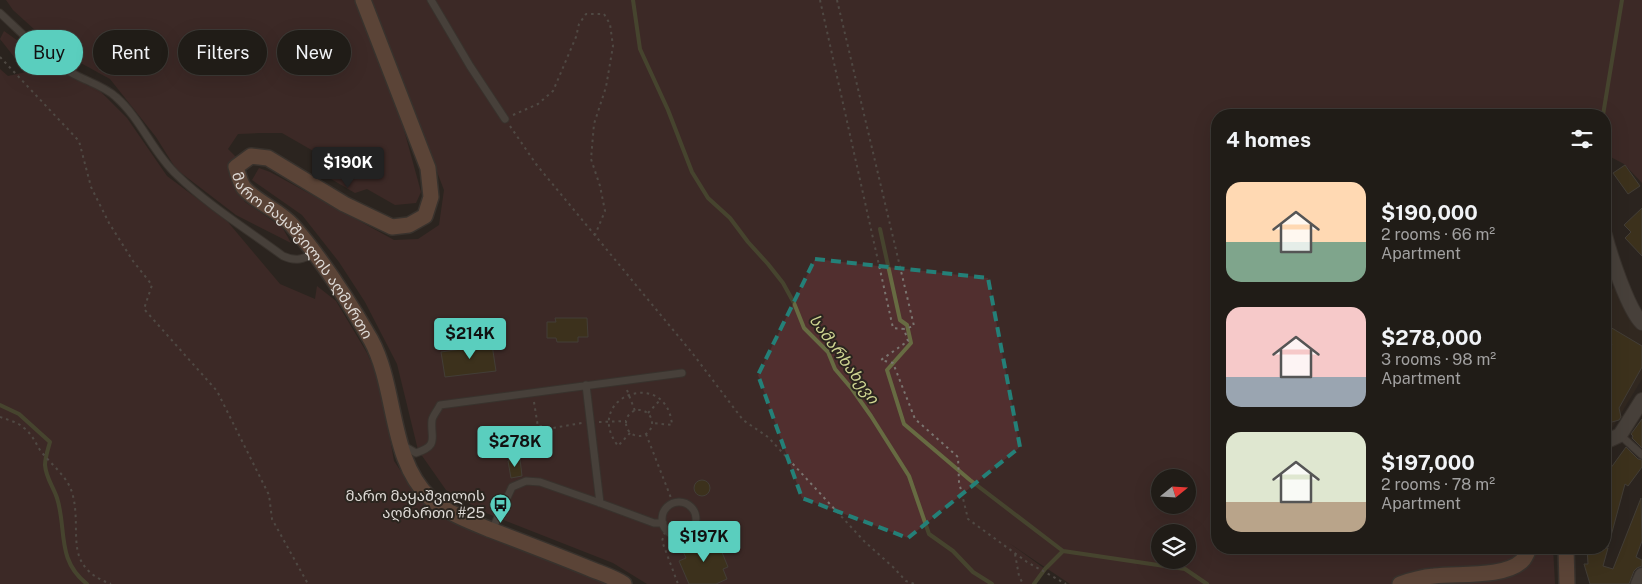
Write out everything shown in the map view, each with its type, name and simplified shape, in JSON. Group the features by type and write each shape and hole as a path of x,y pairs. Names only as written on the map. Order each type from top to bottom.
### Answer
{"main road":[{"name":"მარო მაყაშვილის აღმართი","path":"363,0 428,168 431,197 425,216 409,224 392,226 344,204 268,158 250,156 236,167 243,187 290,223 316,253 352,307 376,350 385,374 401,444 414,478 430,498 439,505 472,522 582,565 624,584"},
{"path":"1400,584 1434,576 1508,569 1522,561 1526,554"},
{"path":"1566,554 1568,584"}],"street":[{"path":"1611,252 1629,303 1642,323"},
{"path":"1611,439 1620,435 1642,400"},
{"path":"1638,584 1642,575"}],"lane":[{"path":"431,0 470,66 505,119"},
{"path":"0,13 70,72 106,89 128,110 176,175 219,209 291,260 298,260 316,253"},
{"path":"401,444 416,453 427,449 433,441 432,419 440,405 682,373"},
{"path":"586,386 600,502"},
{"path":"1620,435 1642,454"},
{"path":"492,530 512,487 526,481 540,482 600,502 664,526 675,535 681,536 691,531 695,526 696,515 690,506 680,502 673,503 666,508 664,513 664,526"}],"path":[{"path":"820,0 893,328 909,328 914,326 837,0"},
{"path":"595,235 605,211 600,186 591,159 594,124 606,87 613,46 610,24 604,14 586,14 579,24 576,37 553,91 538,104 505,119 536,164 693,354 743,420 768,437 864,541 906,581 914,584"},
{"path":"0,57 79,141 91,187 109,223 132,261 152,285 144,309 217,391 269,495 272,519 308,584"},
{"path":"904,329 908,341 881,360 892,363 915,419 958,456 959,482 968,520 1027,562 1066,584"},
{"path":"623,380 635,411"},
{"path":"630,433 618,446 612,438 609,428 609,417 613,407 620,399 629,394 641,392 651,394 661,400 668,408 672,425 652,423"},
{"path":"533,393 538,427 536,430 537,436 540,438 546,437 548,432 546,428 538,427"},
{"path":"648,414 661,400"},
{"path":"642,410 648,414 652,423 649,431 638,436 630,433 626,426 626,421 630,414 642,410"},
{"path":"0,417 23,427 67,482 73,494 76,514 76,544 80,559 93,575 111,584"},
{"path":"646,434 673,503"},
{"path":"664,526 662,541 678,584"},
{"path":"1015,554 1019,576 1023,584"}],"highlighted area":[{"path":"815,259 988,278 1020,447 908,538 802,498 758,375"}],"shaded area":[{"path":"6,0 358,0 398,108 421,192 416,203 395,205 367,189 355,193 326,176 329,160 282,133 238,134 228,149 237,158 230,179 245,202 282,227 291,243 236,215 176,169 156,137 110,79 103,75 168,75 168,30 93,30 93,70 83,64 83,30 35,30 13,10"},
{"path":"371,0 1642,0 1642,183 1624,164 1611,157 1611,109 1211,109 1211,554 1553,554 1555,584 1070,584 1009,543 1045,569 1034,584 647,584 613,563 486,513 446,490 418,450 397,364 365,302 339,262 302,215 252,180 259,168 270,172 394,240 418,239 439,225 444,190"},
{"path":"4,31 15,39 15,58 0,39"},
{"path":"0,69 8,76 73,75 101,92 127,118 167,176 227,221 280,284 315,299 317,286 336,301 367,353 380,383 394,461 406,479 430,504 614,584 0,584"},
{"path":"1616,283 1625,310 1642,329 1642,379 1611,430 1611,292"}],"building":[{"path":"1625,165 1640,186 1628,194 1613,173"},
{"path":"1642,208 1642,256 1625,238 1631,232 1624,225"},
{"path":"555,318 587,318 588,337 578,337 578,342 557,342 556,338 547,338 547,322 556,322"},
{"path":"1611,328 1642,346 1642,367 1619,408 1621,417 1619,420 1611,422 1611,346"},
{"path":"491,338 496,371 445,377 441,352 481,346 480,340"},
{"path":"1642,419 1642,448 1632,438 1631,434"},
{"path":"1626,447 1638,459 1642,460 1642,467 1628,486 1625,484 1611,536 1611,468"},
{"path":"520,459 522,476 511,478 508,461"},
{"path":"702,480 710,488 702,496 694,488"},
{"path":"1641,498 1642,541 1636,557 1642,560 1642,566 1634,571 1629,584 1590,584 1584,564 1588,564 1587,554 1606,554 1603,566 1613,569"},
{"path":"707,537 710,543 717,540 728,567 723,569 727,579 716,584 689,584 679,561 686,558 682,549"}],"waterway":[{"name":"სამარხახევი","path":"633,0 640,49 668,110 692,172 708,198 730,218 783,283 794,303 804,328 828,352 835,369 871,416 909,476 929,534 953,551 973,572 992,584"},
{"path":"1604,109 1622,0"},
{"path":"880,229 900,320 907,325 911,343 887,370 904,424 970,480 1063,551"},
{"path":"0,405 19,414 50,442 45,465 60,510 64,544 71,565 77,575 87,584"},
{"name":"სამარხახევი","path":"1034,584 1045,569 1063,551 1185,569 1207,584"}],"place":[{"name":"მარო მაყაშვილის აღმართი #25","path":"501,523"}]}
